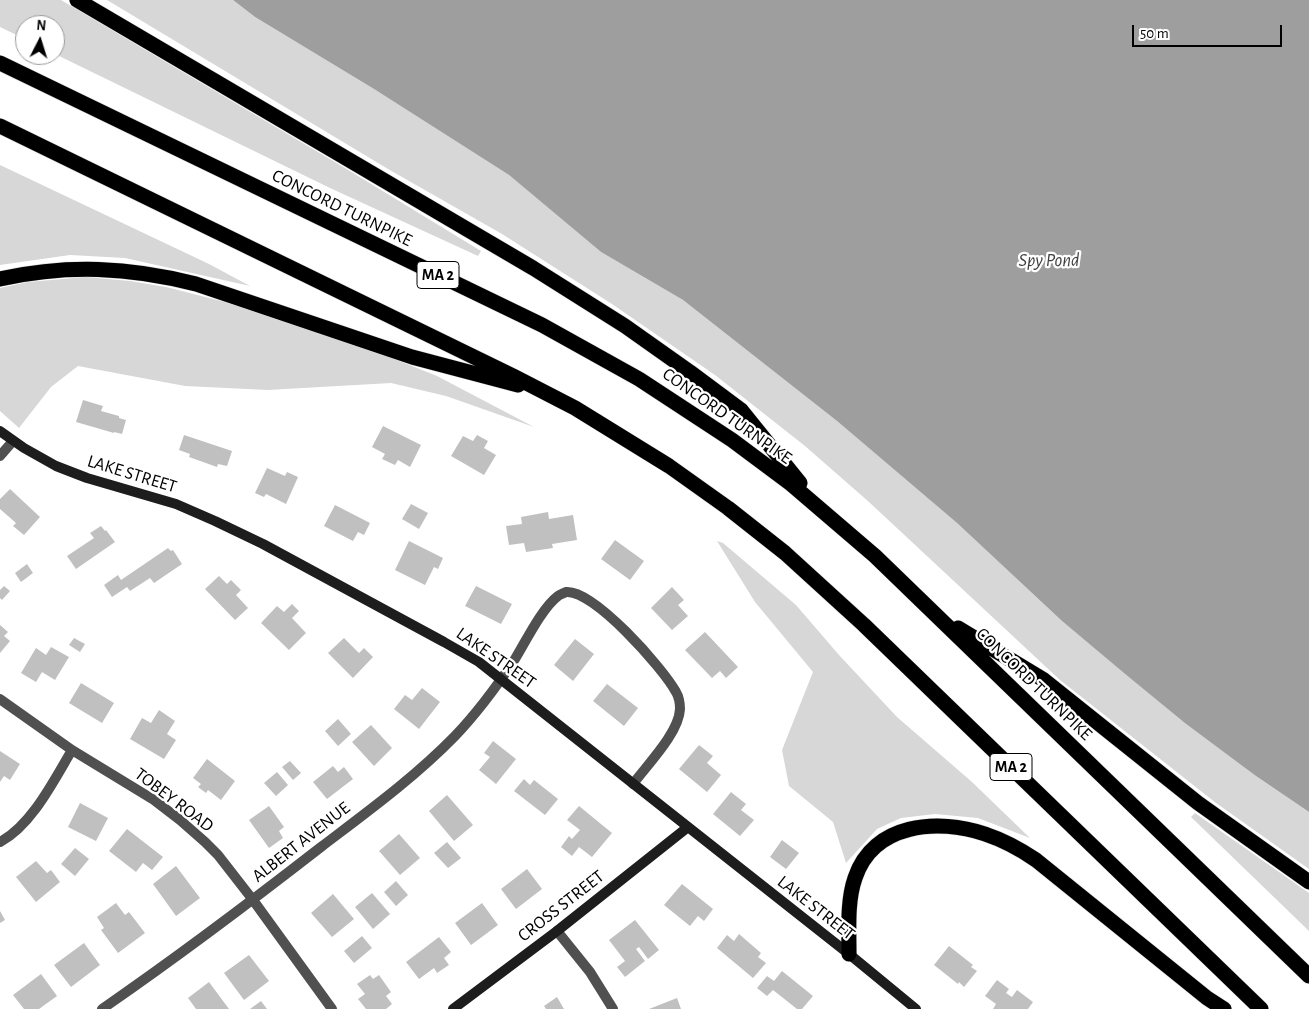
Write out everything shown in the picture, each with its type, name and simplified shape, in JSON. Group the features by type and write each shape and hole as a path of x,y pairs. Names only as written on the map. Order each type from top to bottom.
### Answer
{"highway":[{"path":"77,0 541,273 656,347 741,410 820,508"},
{"name":"CONCORD TURNPIKE","path":"0,63 510,309 647,384 702,419 762,462 869,550 1309,976"},
{"name":"MA 2","path":"0,126 548,393 608,427 669,466 735,514 798,564 864,625 1261,1009"},
{"path":"0,279 32,272 78,268 123,270 168,277 196,284 412,357 548,393"},
{"path":"936,615 1044,680 1198,803 1309,882"},
{"path":"849,954 852,892 858,870 870,853 887,838 904,830 926,826 962,828 984,833 1005,842 1036,860 1207,998 1224,1009"}],"main road":[{"name":"LAKE STREET","path":"0,431 13,441 56,466 87,478 176,504 229,527 479,662 916,1009"},
{"name":"CROSS STREET","path":"452,1009 557,931 688,827"}],"street":[{"path":"0,456 13,441"},
{"name":"ALBERT AVENUE","path":"102,1009 253,900 384,798 433,757 456,734 502,679 542,614 559,595 566,592 585,598 598,607 636,642 676,691 680,712 672,732 633,784"},
{"name":"TOBEY ROAD","path":"0,699 72,750 154,800 180,820 218,855 332,1009"},
{"path":"0,842 8,837 28,817 72,750"},
{"path":"557,931 590,972 613,1009"}],"shaded area":[{"path":"0,0 61,0 481,251 478,256 330,188 65,59 65,15 15,15 15,34 0,27"},
{"path":"107,0 233,0 255,17 374,89 509,175 601,252 683,300 837,421 957,523 1062,621 1121,670 1256,776 1309,812 1309,869 1216,803 1060,680 869,502 805,446 715,375 612,304 502,234 388,169"},
{"path":"0,165 209,264 250,286 125,258 70,255 0,265"},
{"path":"86,277 166,287 225,302 377,352 437,376 534,427 446,396 391,383 268,390 185,386 78,366 51,387 19,428 0,411 0,288 28,282"},
{"path":"717,541 723,543 796,605 839,655 897,717 972,782 1030,838 978,818 935,814 901,818 877,829 846,863 833,822 789,786 782,750 813,672 755,602"},
{"path":"1195,813 1309,893 1309,931 1191,817"}],"water":[{"name":"Spy Pond","path":"233,0 1309,0 1309,812 1256,776 1185,723 1062,621 957,523 837,421 683,300 601,252 509,175 374,89 255,17"}],"building":[{"path":"83,400 103,406 101,411 126,420 122,434 76,422"},
{"path":"383,426 421,445 410,467 398,460 395,465 382,459 385,454 372,447"},
{"path":"184,435 232,451 227,466 218,464 217,467 189,457 190,454 179,450"},
{"path":"477,435 488,441 484,448 496,455 484,475 451,456 463,436 473,441"},
{"path":"267,468 285,476 287,472 298,477 286,504 266,494 264,497 255,493"},
{"path":"10,489 40,517 24,535 13,526 16,523 0,509 0,499"},
{"path":"411,504 428,513 419,529 402,519"},
{"path":"335,505 370,523 364,535 358,532 353,541 324,526"},
{"path":"548,512 549,519 573,515 577,540 552,544 553,548 526,552 524,543 509,545 506,526 522,524 521,517"},
{"path":"101,526 115,542 76,569 67,556 94,538 90,533"},
{"path":"615,540 644,561 630,580 601,559"},
{"path":"409,541 443,558 438,569 434,567 425,585 395,570"},
{"path":"168,548 171,551 173,550 182,564 154,583 150,578 130,591 127,587 112,597 104,585 118,575 121,580"},
{"path":"27,564 33,573 21,582 15,573"},
{"path":"219,576 227,584 231,580 241,590 236,595 248,608 235,620 205,589"},
{"path":"4,586 10,591 2,600 0,598 0,590"},
{"path":"476,586 512,604 501,624 465,606"},
{"path":"672,587 684,600 678,605 688,616 672,630 651,608"},
{"path":"292,604 299,611 292,618 306,633 289,650 261,623 277,606 284,612"},
{"path":"0,625 8,632 4,636 10,641 0,653"},
{"path":"705,632 738,667 726,678 720,671 712,678 685,650"},
{"path":"74,638 85,644 80,652 69,645"},
{"path":"344,638 359,653 364,648 373,657 353,678 328,653"},
{"path":"575,639 594,654 573,681 554,665"},
{"path":"51,647 69,657 55,680 42,672 36,682 21,673 36,648 46,655"},
{"path":"81,683 114,703 102,723 69,703"},
{"path":"607,684 638,708 624,726 593,701"},
{"path":"422,688 440,702 419,729 394,709 405,695 412,700"},
{"path":"159,710 175,721 167,734 176,740 164,759 130,739 142,718 151,723"},
{"path":"338,719 351,734 338,746 325,731"},
{"path":"371,725 392,748 374,766 352,742"},
{"path":"493,741 516,759 496,784 479,770 490,757 484,753"},
{"path":"699,745 713,756 707,763 721,775 707,792 679,769"},
{"path":"0,751 20,764 10,780 4,776 0,782"},
{"path":"207,759 235,781 221,800 208,790 206,793 198,787 201,784 193,778"},
{"path":"290,761 301,773 293,780 282,767"},
{"path":"333,766 338,772 344,767 353,779 327,799 313,782"},
{"path":"277,772 288,785 276,796 264,783"},
{"path":"524,779 530,785 534,780 558,799 545,815 514,791"},
{"path":"731,792 746,804 741,810 754,820 740,836 713,814"},
{"path":"447,795 473,825 454,841 429,811"},
{"path":"80,803 108,818 96,841 68,827"},
{"path":"269,806 284,827 279,831 283,838 269,848 249,820"},
{"path":"579,806 612,833 592,857 579,847 572,856 561,847 569,836 572,839 580,830 567,820"},
{"path":"127,829 163,857 152,870 143,863 136,872 109,851"},
{"path":"399,834 420,858 400,875 379,851"},
{"path":"782,840 799,853 786,869 770,857"},
{"path":"447,842 461,858 448,868 434,853"},
{"path":"75,848 89,859 75,876 61,864"},
{"path":"36,861 47,873 51,870 60,882 36,902 16,877"},
{"path":"176,866 200,898 176,916 153,884"},
{"path":"527,869 542,889 516,909 501,889"},
{"path":"396,881 408,895 396,906 384,892"},
{"path":"682,884 713,909 704,921 698,916 690,926 664,905"},
{"path":"372,893 390,914 373,929 355,907"},
{"path":"333,894 354,919 332,937 311,913"},
{"path":"116,903 125,915 129,912 145,933 118,953 101,930 104,928 97,917"},
{"path":"482,903 498,925 471,945 455,923"},
{"path":"0,911 5,920 0,923"},
{"path":"635,920 659,950 648,959 639,947 636,949 645,961 625,977 617,967 625,961 609,940"},
{"path":"739,934 761,953 758,957 766,963 753,978 717,948 727,935 734,941"},
{"path":"362,936 372,948 354,963 344,951"},
{"path":"439,937 451,952 444,958 449,965 437,973 434,968 419,979 406,962"},
{"path":"84,943 100,965 71,987 54,965"},
{"path":"949,946 973,965 971,967 977,971 964,987 934,965"},
{"path":"249,955 269,981 244,1000 224,973"},
{"path":"782,971 813,996 802,1009 797,1009 773,990 767,996 757,988 767,976 774,981"},
{"path":"41,974 57,996 39,1009 24,1009 13,995"},
{"path":"370,975 373,979 379,975 391,992 386,996 392,1004 386,1009 366,1009 358,999 365,994 357,984"},
{"path":"997,980 1009,989 1006,993 1012,997 1017,990 1033,1002 1028,1009 993,1009 996,1004 985,996"},
{"path":"209,982 229,1009 196,1009 188,998"},
{"path":"557,997 564,1009 546,1009 544,1006"},
{"path":"677,998 681,1009 649,1009"},
{"path":"261,1001 267,1009 250,1009"}]}
